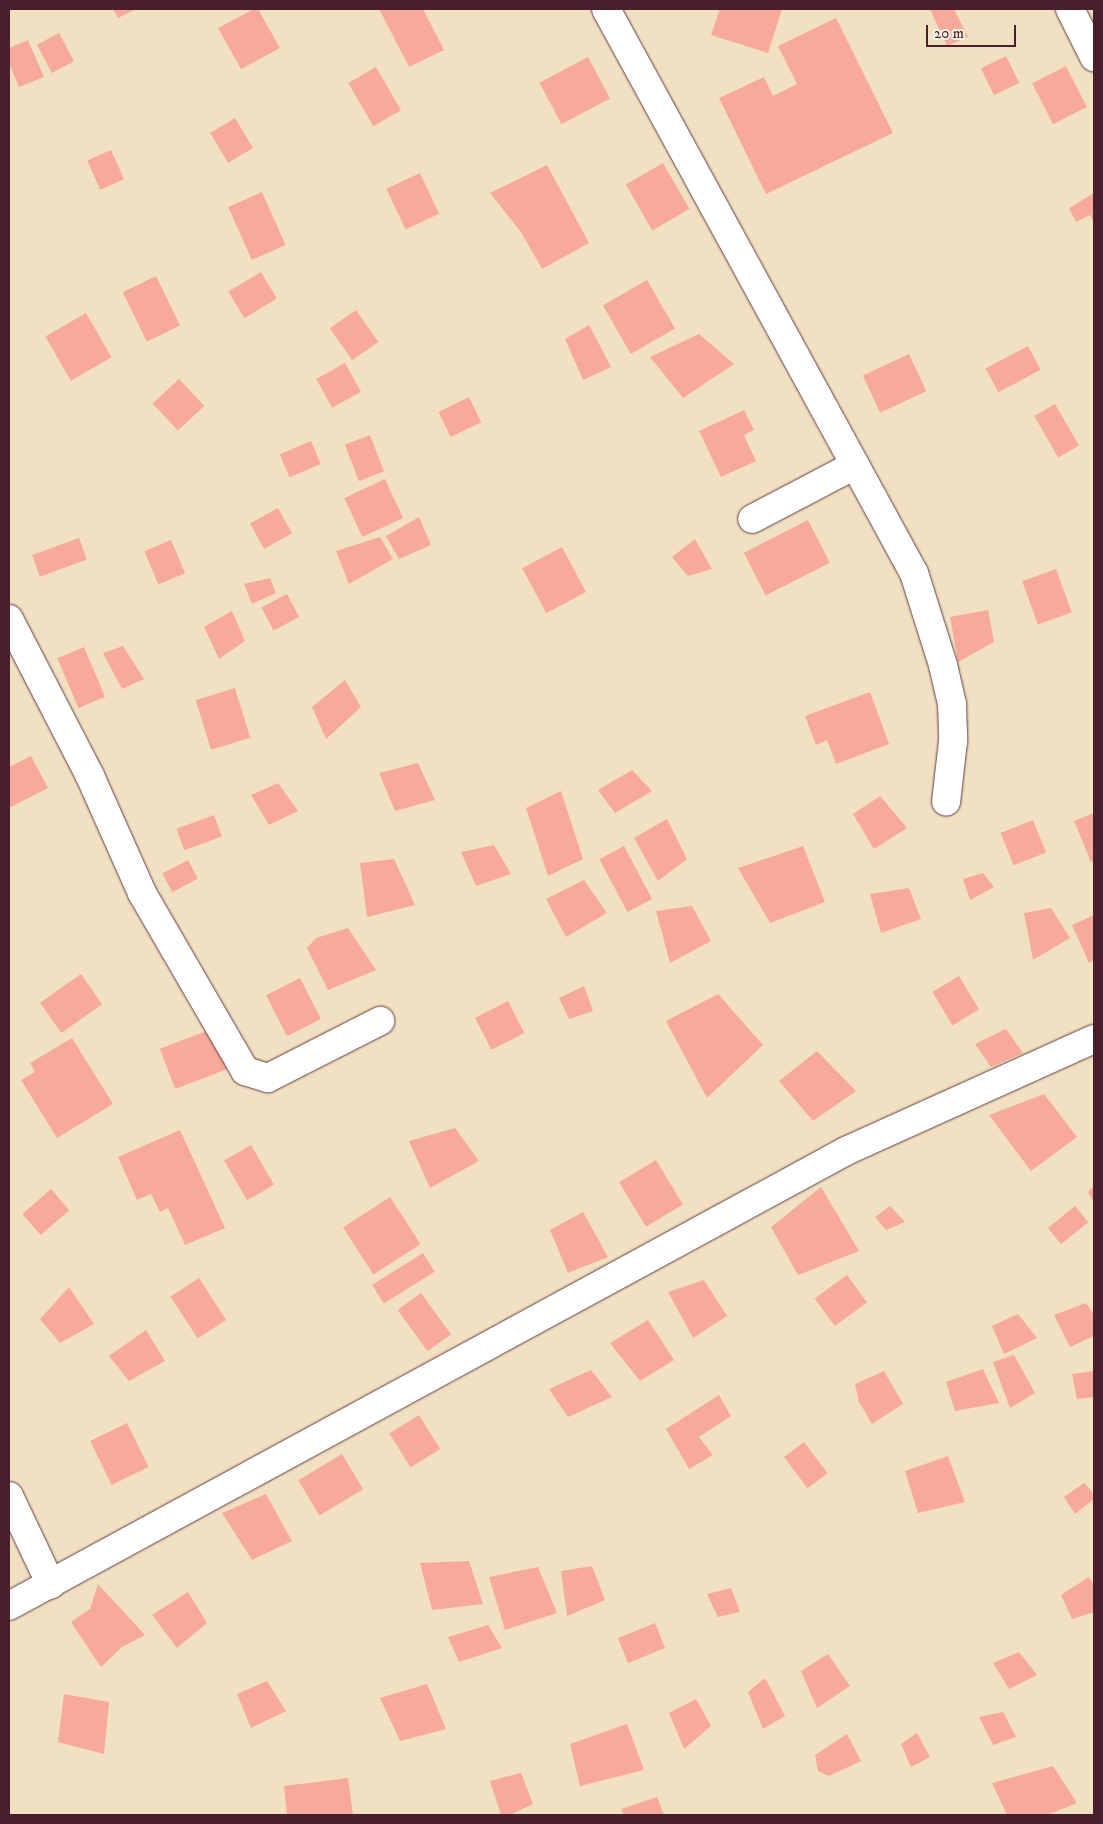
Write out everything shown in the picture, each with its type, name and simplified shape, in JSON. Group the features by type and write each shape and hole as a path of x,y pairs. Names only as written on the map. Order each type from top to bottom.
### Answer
{"street":[{"path":"606,9 914,573 943,665 952,713 946,802"},
{"path":"1070,9 1094,57"},
{"path":"752,519 855,465"},
{"path":"9,619 90,776 142,893 245,1071 268,1078 380,1021"},
{"path":"9,1606 51,1586 237,1479 846,1150 1094,1039"},
{"path":"9,1496 51,1586"}],"building":[{"path":"113,9 136,9 118,18"},
{"path":"254,9 258,9 280,48 241,69 218,28"},
{"path":"379,9 423,9 444,50 409,67"},
{"path":"720,9 782,9 768,53 711,35"},
{"path":"930,9 954,9 968,37 947,46"},
{"path":"836,18 893,133 766,194 719,98 764,77 773,96 797,84 778,46"},
{"path":"59,33 74,61 52,73 37,45"},
{"path":"28,40 44,77 19,87 9,63 9,48"},
{"path":"1006,56 1019,83 994,95 981,68"},
{"path":"588,57 610,98 562,124 539,83"},
{"path":"1066,66 1087,107 1053,124 1032,83"},
{"path":"376,67 401,110 373,126 348,83"},
{"path":"235,118 253,148 228,163 210,133"},
{"path":"111,150 124,179 100,190 87,161"},
{"path":"663,163 690,209 652,230 626,184"},
{"path":"547,165 589,243 542,269 521,232 490,193"},
{"path":"420,173 439,214 405,229 386,189"},
{"path":"262,192 286,245 252,260 228,207"},
{"path":"1094,193 1094,223 1090,215 1076,222 1069,208"},
{"path":"261,272 277,299 244,318 228,292"},
{"path":"156,276 180,325 147,342 123,292"},
{"path":"647,280 675,328 631,354 603,306"},
{"path":"356,310 378,342 352,360 330,328"},
{"path":"86,313 112,357 71,381 45,336"},
{"path":"589,325 611,367 583,380 565,339"},
{"path":"699,334 734,364 683,398 650,357"},
{"path":"1028,346 1041,370 998,392 986,369"},
{"path":"909,354 926,391 880,413 863,376"},
{"path":"345,363 361,392 332,408 316,379"},
{"path":"179,379 204,406 178,431 153,404"},
{"path":"469,397 481,422 451,437 438,412"},
{"path":"1055,404 1079,446 1058,458 1034,416"},
{"path":"744,410 754,430 744,435 756,461 721,477 699,431"},
{"path":"370,435 384,471 359,481 345,445"},
{"path":"311,441 321,464 289,477 280,454"},
{"path":"385,479 403,518 362,537 344,498"},
{"path":"278,508 292,533 264,549 250,524"},
{"path":"419,517 431,545 399,559 386,536"},
{"path":"808,520 830,563 766,595 744,553"},
{"path":"380,537 393,559 349,584 336,551"},
{"path":"79,538 87,560 40,577 32,555"},
{"path":"695,539 712,569 688,576 672,557"},
{"path":"171,540 185,573 158,584 144,551"},
{"path":"562,547 586,592 546,613 522,568"},
{"path":"1056,569 1072,612 1038,625 1022,581"},
{"path":"270,578 276,593 252,604 244,584"},
{"path":"287,594 299,617 274,631 261,608"},
{"path":"988,610 994,642 958,662 950,617"},
{"path":"232,611 245,641 219,659 204,627"},
{"path":"123,646 144,679 122,689 103,653"},
{"path":"84,647 105,697 78,708 57,658"},
{"path":"345,680 361,707 326,739 312,707"},
{"path":"235,688 250,738 211,750 196,700"},
{"path":"870,692 889,744 836,764 827,740 816,745 805,716"},
{"path":"31,756 48,788 9,808 9,767"},
{"path":"418,763 435,800 395,811 379,773"},
{"path":"632,770 652,791 615,813 598,790"},
{"path":"278,783 298,811 269,825 251,795"},
{"path":"561,791 583,859 548,876 526,808"},
{"path":"880,796 907,828 874,849 853,814"},
{"path":"1094,813 1094,861 1091,862 1074,821"},
{"path":"214,815 222,837 184,850 176,829"},
{"path":"667,819 687,859 658,881 634,838"},
{"path":"1033,820 1046,852 1014,866 1001,833"},
{"path":"494,845 511,874 476,886 461,852"},
{"path":"624,846 652,899 627,912 599,859"},
{"path":"803,846 825,902 770,923 738,868"},
{"path":"394,859 415,905 367,917 360,863"},
{"path":"188,860 198,879 172,892 162,874"},
{"path":"983,873 994,887 970,900 963,879"},
{"path":"584,880 607,913 566,937 546,899"},
{"path":"909,888 921,919 881,933 870,894"},
{"path":"692,906 711,941 670,963 656,911"},
{"path":"1051,908 1070,938 1033,960 1024,913"},
{"path":"1094,915 1094,960 1089,963 1072,925"},
{"path":"348,928 376,970 328,990 307,948 316,938"},
{"path":"81,974 102,1004 61,1033 40,1003"},
{"path":"959,976 979,1009 953,1025 932,992"},
{"path":"300,978 321,1019 287,1036 266,995"},
{"path":"584,986 593,1011 569,1019 559,998"},
{"path":"718,994 763,1045 707,1098 666,1021"},
{"path":"508,1001 524,1033 491,1050 475,1018"},
{"path":"214,1028 229,1068 175,1089 160,1049"},
{"path":"1006,1029 1023,1053 991,1067 975,1044"},
{"path":"72,1038 113,1104 57,1138 21,1080 35,1072 30,1063"},
{"path":"817,1051 856,1091 813,1121 779,1081"},
{"path":"1044,1094 1077,1137 1031,1171 989,1115"},
{"path":"455,1128 479,1161 430,1188 409,1141"},
{"path":"180,1130 225,1228 185,1245 168,1208 160,1212 151,1194 137,1200 118,1157"},
{"path":"251,1145 274,1185 247,1200 224,1160"},
{"path":"656,1160 683,1205 646,1227 619,1182"},
{"path":"1094,1186 1094,1202 1088,1192"},
{"path":"821,1187 859,1251 798,1275 771,1227"},
{"path":"51,1189 69,1210 41,1235 22,1214"},
{"path":"390,1197 420,1244 374,1274 343,1227"},
{"path":"890,1206 905,1222 886,1230 875,1217"},
{"path":"1075,1206 1088,1222 1061,1244 1048,1228"},
{"path":"583,1212 608,1257 568,1273 550,1230"},
{"path":"423,1253 435,1272 384,1303 372,1285"},
{"path":"847,1275 867,1303 835,1326 815,1299"},
{"path":"199,1278 226,1320 198,1338 170,1297"},
{"path":"704,1280 727,1316 693,1338 668,1292"},
{"path":"69,1287 94,1324 60,1343 40,1319"},
{"path":"421,1293 451,1334 428,1351 398,1310"},
{"path":"1086,1303 1094,1315 1094,1336 1070,1347 1054,1315"},
{"path":"1018,1314 1037,1338 1004,1354 992,1326"},
{"path":"648,1320 674,1360 640,1381 610,1343"},
{"path":"146,1330 165,1361 129,1381 109,1356"},
{"path":"1014,1355 1035,1393 1010,1408 993,1362"},
{"path":"983,1369 999,1403 955,1411 946,1382"},
{"path":"591,1370 612,1397 568,1417 549,1389"},
{"path":"884,1371 903,1404 872,1424 859,1402 855,1384"},
{"path":"1094,1371 1094,1397 1077,1399 1072,1374"},
{"path":"719,1395 731,1416 699,1437 713,1455 689,1469 666,1429"},
{"path":"419,1415 440,1449 411,1467 389,1434"},
{"path":"127,1423 148,1467 112,1485 90,1441"},
{"path":"804,1442 827,1473 808,1488 784,1457"},
{"path":"342,1454 363,1489 319,1515 298,1480"},
{"path":"948,1456 965,1502 918,1513 905,1471"},
{"path":"1084,1483 1094,1494 1094,1499 1075,1514 1064,1497"},
{"path":"266,1494 292,1541 252,1560 222,1513"},
{"path":"469,1561 483,1604 432,1610 420,1563"},
{"path":"592,1566 605,1600 567,1616 561,1571"},
{"path":"538,1567 557,1613 505,1630 489,1577"},
{"path":"1089,1577 1094,1585 1094,1612 1072,1619 1061,1595"},
{"path":"98,1584 145,1635 122,1647 101,1667 71,1622 90,1609"},
{"path":"731,1588 740,1612 718,1617 707,1594"},
{"path":"188,1592 207,1623 177,1648 152,1615"},
{"path":"655,1623 665,1648 628,1663 618,1638"},
{"path":"488,1625 502,1648 459,1662 448,1637"},
{"path":"1019,1652 1037,1675 1009,1689 993,1663"},
{"path":"828,1654 850,1686 817,1708 801,1671"},
{"path":"765,1678 785,1716 763,1729 748,1692"},
{"path":"267,1681 286,1711 251,1728 237,1694"},
{"path":"427,1684 446,1729 400,1741 380,1698"},
{"path":"64,1694 109,1702 104,1754 58,1742"},
{"path":"696,1699 711,1726 684,1749 669,1713"},
{"path":"1003,1712 1016,1737 993,1745 979,1717"},
{"path":"627,1724 644,1770 580,1786 570,1744"},
{"path":"917,1733 930,1757 911,1767 901,1744"},
{"path":"847,1734 861,1761 829,1776 818,1771 815,1755"},
{"path":"1053,1766 1077,1803 1047,1815 1007,1815 992,1783"},
{"path":"521,1773 533,1804 510,1815 501,1815 490,1781"},
{"path":"348,1778 353,1815 287,1815 284,1786"},
{"path":"657,1797 664,1815 624,1815 621,1809"}]}
